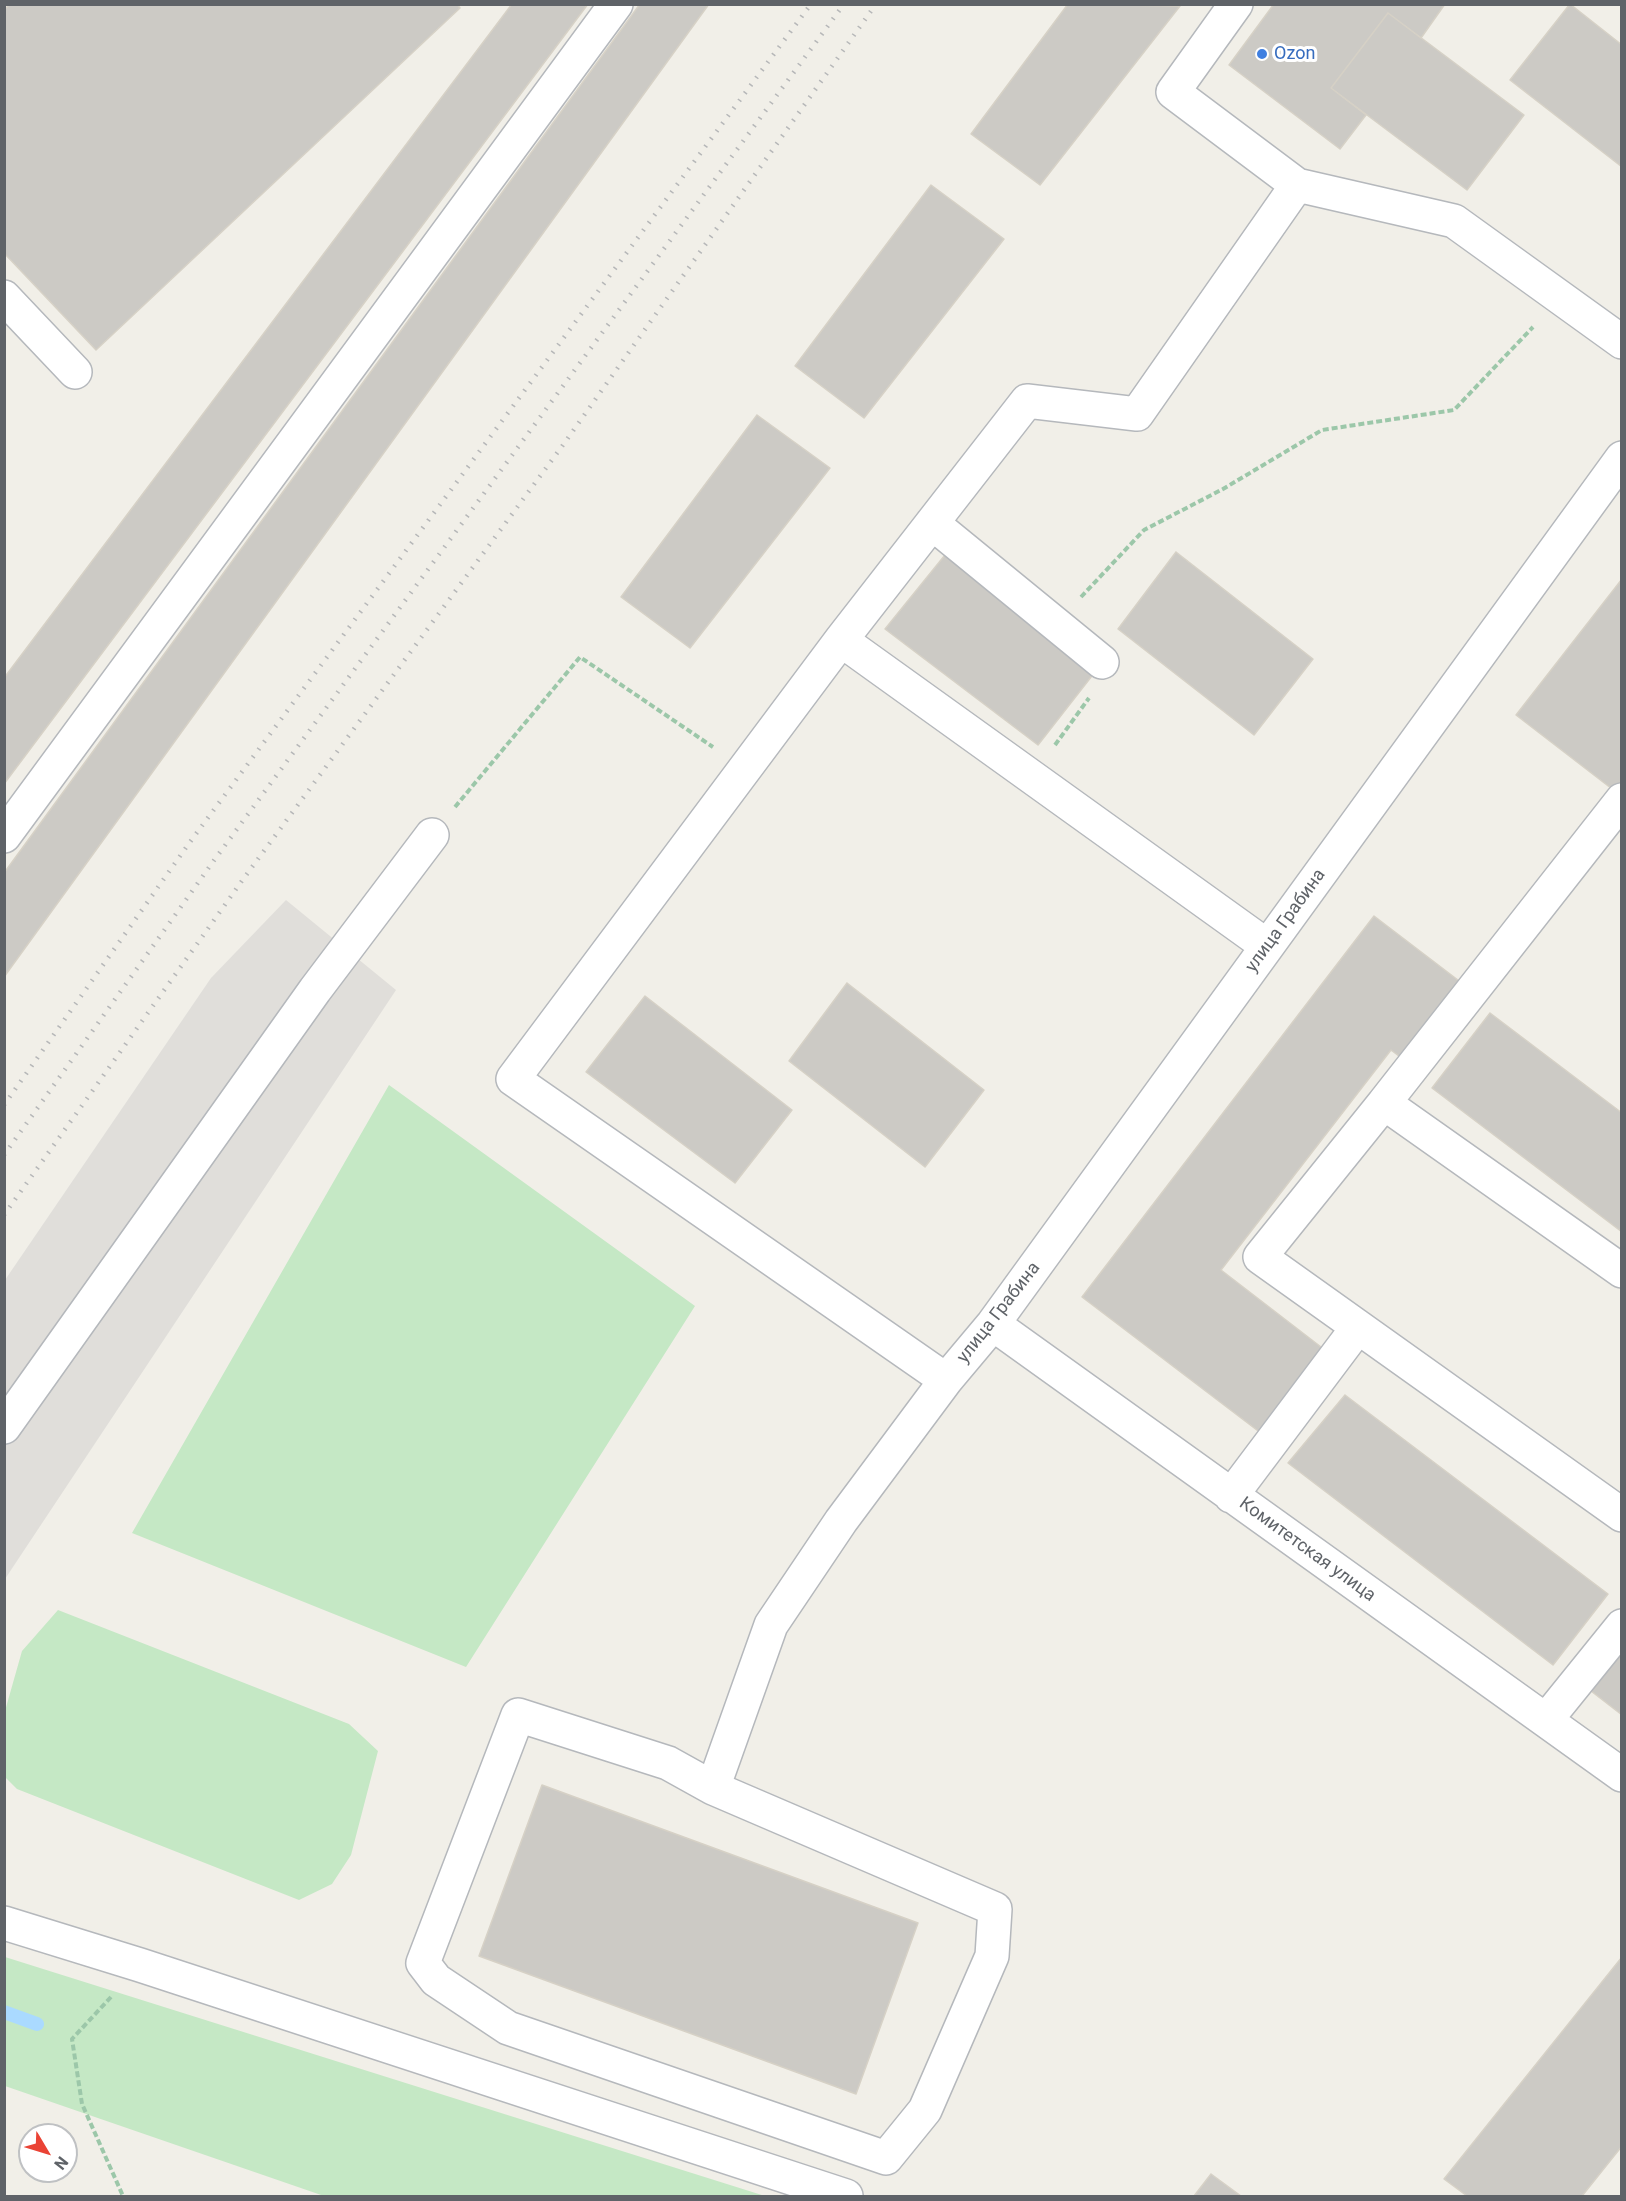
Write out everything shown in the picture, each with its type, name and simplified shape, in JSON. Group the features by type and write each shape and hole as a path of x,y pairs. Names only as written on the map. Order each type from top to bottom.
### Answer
{"street":[{"path":"4,836 616,4"},
{"path":"1236,4 1173,92 1297,185 1454,221 1622,342"},
{"path":"946,1380 513,1079 841,640 1027,401 1137,414 1297,185"},
{"path":"4,297 75,372"},
{"name":"улица Грабина","path":"713,1788 771,1625 841,1521 946,1380 993,1324 1622,458"},
{"path":"932,523 1102,662"},
{"path":"841,640 1268,946"},
{"path":"1622,800 1260,1257 1622,1515"},
{"path":"4,1427 315,990 432,835"},
{"path":"1384,1103 1622,1271"},
{"name":"Комитетская улица","path":"993,1324 1622,1775"},
{"path":"1231,1496 1358,1327"},
{"path":"1546,1720 1622,1626"},
{"path":"518,1715 668,1762 713,1788 994,1909 992,1956 925,2110 886,2158 508,2028 436,1980 423,1963 518,1715"},
{"path":"4,1923 140,1965 846,2196"}],"path":[{"path":"1056,624 1144,530 1222,489 1322,430 1454,410 1560,298"},
{"path":"432,835 580,657 745,769"},
{"path":"1031,778 1098,684 1102,662"},
{"path":"123,2196 82,2104 72,2039 140,1965"}],"shaded area":[{"path":"286,900 396,990 5,1579 5,1280 211,978"}],"green space":[{"path":"389,1085 695,1306 466,1667 132,1533"},
{"path":"58,1610 349,1724 378,1751 351,1855 332,1884 299,1900 17,1789 5,1777 5,1711 22,1651"},
{"path":"5,1957 765,2196 324,2196 5,2086"}],"building":[{"path":"10,4 457,4 460,8 96,350 4,253 4,10"},
{"path":"512,4 588,4 4,784 4,678"},
{"path":"640,4 709,4 4,977 4,873"},
{"path":"1068,4 1180,6 1040,185 971,134"},
{"path":"1274,4 1445,4 1421,38 1388,13 1331,88 1366,115 1340,149 1229,65"},
{"path":"1570,4 1622,45 1622,167 1510,80"},
{"path":"1388,13 1524,115 1467,190 1331,88"},
{"path":"931,185 1004,239 864,418 795,366"},
{"path":"757,415 830,468 690,648 621,597"},
{"path":"1176,552 1313,659 1254,735 1118,629"},
{"path":"945,555 1095,672 1038,745 885,629"},
{"path":"1622,579 1622,786 1616,792 1516,715"},
{"path":"1374,916 1471,990 1412,1066 1391,1050 1221,1270 1334,1357 1270,1440 1082,1297"},
{"path":"847,983 984,1090 925,1167 789,1061"},
{"path":"645,996 792,1110 735,1183 586,1072"},
{"path":"1490,1013 1622,1113 1622,1232 1432,1088"},
{"path":"1345,1395 1608,1594 1553,1665 1288,1463"},
{"path":"1622,1652 1622,1715 1591,1691"},
{"path":"542,1785 918,1923 856,2094 479,1956"},
{"path":"1622,1957 1622,2146 1582,2196 1467,2196 1444,2179"},
{"path":"1211,2174 1241,2196 1194,2196"}],"waterway":[{"path":"4,2012 37,2024"}],"railway":[{"path":"4,1105 190,842 811,4"},
{"path":"4,1155 215,859 844,4"},
{"path":"4,1215 244,878 563,445 876,4"}],"place":[{"name":"Ozon","path":"1262,54"}]}
